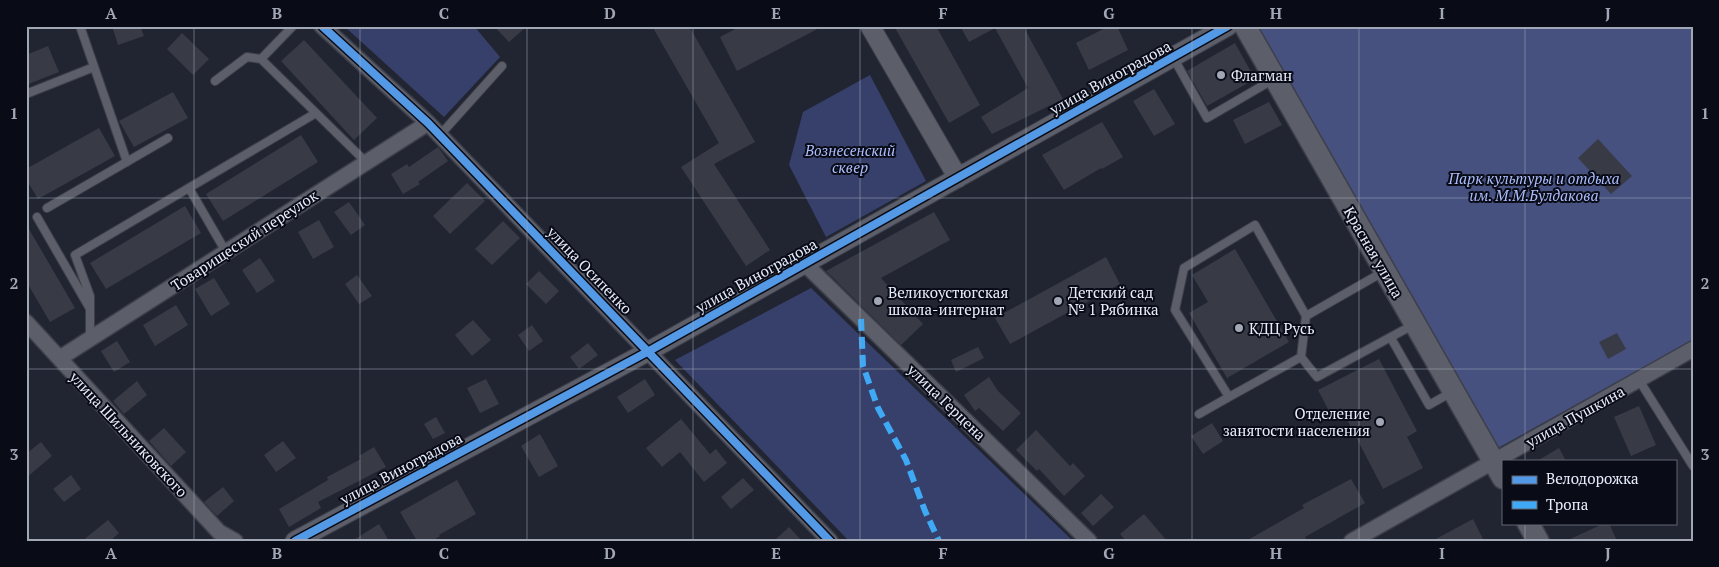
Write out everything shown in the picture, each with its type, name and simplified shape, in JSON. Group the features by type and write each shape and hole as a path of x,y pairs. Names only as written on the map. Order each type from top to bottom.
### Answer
{"main road":[{"name":"Красная улица","path":"1245,26 1498,470"},
{"path":"1529,524 1538,541"}],"street":[{"name":"улица Осипенко","path":"322,26 440,134 830,541"},
{"path":"870,26 958,178"},
{"name":"улица Виноградова","path":"295,541 649,351 1228,26"},
{"name":"Товарищеский переулок","path":"60,358 428,123"},
{"name":"улица Герцена","path":"805,264 1089,541"},
{"name":"улица Шильниковского","path":"26,322 219,532 235,541"},
{"name":"улица Пушкина","path":"1514,460 1638,380 1693,349"},
{"name":"улица Пушкина","path":"1352,541 1498,470"}],"lane":[{"path":"80,26 127,162"},
{"path":"262,59 293,26"},
{"path":"215,81 247,57 262,59 366,162"},
{"path":"1173,57 1206,118 1274,79"},
{"path":"440,134 502,66"},
{"path":"26,94 94,67"},
{"path":"90,339 90,296 75,256 316,113"},
{"path":"47,208 168,138"},
{"path":"189,188 226,252"},
{"path":"37,217 90,308"},
{"path":"1229,397 1175,310 1184,268 1255,226 1306,316 1301,357 1317,377 1415,324"},
{"path":"1306,316 1384,271"},
{"path":"1391,338 1429,405 1453,391"},
{"path":"1199,414 1301,357"},
{"path":"1638,380 1693,466"}],"green space":[{"path":"344,26 474,26 500,57 444,117"},
{"name":"Парк культуры и отдыха им. М.М.Булдакова","path":"1263,26 1693,26 1693,340 1498,448 1259,28"},
{"name":"Вознесенский сквер","path":"870,75 926,181 826,237 789,165 803,112"},
{"path":"811,288 1073,541 849,541 675,360"}],"building":[{"path":"112,26 140,26 144,36 118,45"},
{"path":"494,26 527,26 509,42"},
{"path":"652,26 689,26 755,142 714,164 770,250 746,266 681,167 719,143"},
{"path":"741,26 823,26 737,71 720,37"},
{"path":"894,26 936,26 980,105 949,123"},
{"path":"960,26 1023,26 1063,99 992,134 981,117 1028,88 995,28 969,42"},
{"path":"1109,26 1117,26 1128,50 1089,70 1076,43"},
{"path":"182,33 209,59 193,75 167,49"},
{"path":"304,40 377,118 354,140 281,61"},
{"name":"Флагман","path":"1235,43 1255,79 1207,106 1187,71"},
{"path":"48,46 59,72 26,85 26,55"},
{"path":"1154,89 1175,124 1154,136 1133,101"},
{"path":"173,92 188,118 134,147 119,121"},
{"path":"1269,102 1282,125 1245,144 1233,120"},
{"path":"1102,122 1123,157 1064,190 1042,155"},
{"path":"99,128 115,156 38,199 26,179 26,169"},
{"path":"301,135 318,162 223,221 206,194"},
{"path":"1598,139 1632,176 1611,194 1578,158"},
{"path":"438,147 448,161 418,182 420,184 403,194 391,174 407,164 409,167"},
{"path":"467,183 485,201 450,234 433,216"},
{"path":"349,202 365,225 351,235 334,212"},
{"path":"185,206 201,233 106,289 90,263"},
{"name":"Великоустюгская школа-интернат","path":"934,212 950,240 881,278 923,324 901,345 826,271"},
{"path":"319,220 334,247 313,259 298,232"},
{"path":"503,221 520,238 492,265 475,249"},
{"path":"26,224 75,308 50,322 26,281"},
{"name":"КДЦ Русь","path":"1235,249 1289,342 1227,378 1189,313 1208,302 1192,275"},
{"name":"Детский сад № 1 Рябинка","path":"1106,257 1120,284 1010,344 995,318"},
{"path":"260,258 275,281 257,293 242,270"},
{"path":"539,271 559,291 546,304 526,284"},
{"path":"357,275 372,296 359,304 345,284"},
{"path":"214,278 230,304 211,316 195,289"},
{"path":"176,305 188,325 155,346 143,325"},
{"path":"473,320 491,340 472,356 455,335"},
{"path":"532,325 543,341 529,351 518,335"},
{"path":"1617,333 1626,349 1608,359 1599,342"},
{"path":"117,341 130,362 114,372 101,351"},
{"path":"588,343 598,355 579,369 570,357"},
{"path":"978,347 984,358 956,372 951,360"},
{"name":"Отделение занятости населения","path":"1379,359 1417,431 1407,437 1423,468 1383,489 1341,408 1330,413 1318,390"},
{"path":"989,377 998,391 1021,413 1003,431 979,408 975,411 964,395"},
{"path":"486,379 499,404 480,413 467,388"},
{"path":"645,379 655,395 628,413 617,397"},
{"path":"137,381 147,395 124,414 113,401"},
{"path":"1639,406 1656,445 1631,456 1614,417"},
{"path":"436,417 445,433 433,439 424,424"},
{"path":"681,419 710,454 716,449 727,463 704,482 680,452 662,467 646,448"},
{"path":"1212,423 1223,441 1203,454 1191,436"},
{"path":"164,428 186,452 171,466 149,441"},
{"path":"1036,430 1070,466 1073,463 1085,476 1064,496 1039,469 1037,471 1016,450"},
{"path":"540,434 558,466 539,477 521,446"},
{"path":"283,441 296,458 276,472 264,455"},
{"path":"41,442 52,456 26,478 26,454"},
{"path":"374,447 386,467 318,502 321,508 289,527 279,509 328,480 327,477 361,459 359,456"},
{"path":"1559,448 1565,460 1539,460"},
{"path":"71,475 81,489 64,502 53,489"},
{"path":"743,478 754,490 731,509 721,497"},
{"path":"1351,479 1365,503 1305,537 1307,541 1246,541 1304,508 1302,505"},
{"path":"457,480 476,514 432,541 417,541 400,512"},
{"path":"223,487 234,501 217,516 204,502"},
{"path":"1101,494 1114,507 1093,526 1081,513"},
{"path":"1144,514 1167,541 1126,541 1120,534"},
{"path":"1473,519 1484,541 1432,541"},
{"path":"108,520 119,533 110,541 82,541"},
{"path":"379,524 389,541 352,541"},
{"path":"1603,524 1609,524 1617,541 1566,541"},
{"path":"789,527 802,541 774,541"}],"marked path":[{"path":"861,319 863,366 878,408 906,460 925,511 939,541"}],"cycle path":[{"path":"322,26 428,123 830,541"},
{"path":"295,541 649,351 1228,26"}],"place":[{"name":"Флагман","path":"1221,75"},
{"name":"Великоустюгская школа-интернат","path":"878,301"},
{"name":"Детский сад № 1 Рябинка","path":"1058,301"},
{"name":"КДЦ Русь","path":"1239,328"},
{"name":"Отделение занятости населения","path":"1380,422"}]}
